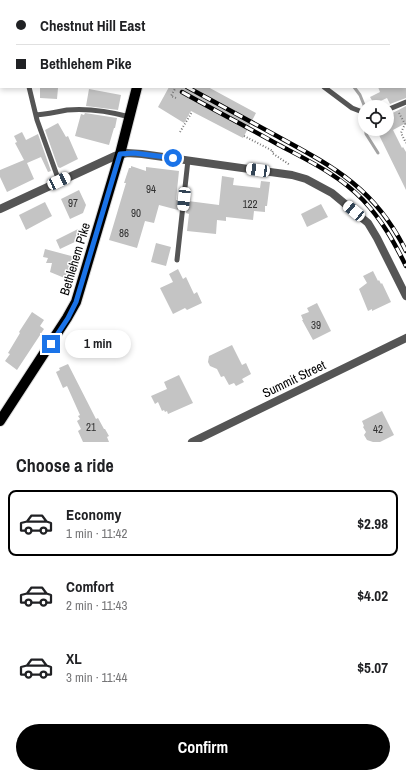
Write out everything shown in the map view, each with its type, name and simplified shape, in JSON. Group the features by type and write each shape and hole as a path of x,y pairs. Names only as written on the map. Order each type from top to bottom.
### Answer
{"main road":[{"name":"Bethlehem Pike","path":"0,421 68,318 76,302 120,154 137,88"}],"street":[{"path":"0,209 120,154 138,154 188,160 286,174 306,180 332,193 368,223 406,296"},
{"name":"Summit Street","path":"192,442 406,338"}],"lane":[{"path":"29,88 36,115 59,181"},
{"path":"325,88 352,108 358,110"},
{"path":"395,106 406,102"},
{"path":"36,115 67,110 89,109 107,110 130,117"},
{"path":"177,260 188,160"}],"path":[{"path":"175,88 171,96 176,98"},
{"path":"395,106 405,124 401,133 406,143"},
{"path":"180,132 192,112"},
{"path":"244,136 273,151 272,153 294,167"}],"building":[{"path":"40,88 58,88 57,99 40,98"},
{"path":"168,88 210,88 256,113 243,138 191,111 184,123 158,107"},
{"path":"378,88 406,88 406,98 394,102 394,100 388,100 387,98 383,100 372,100 370,97 380,92"},
{"path":"89,89 121,95 118,110 86,106"},
{"path":"406,106 406,123 394,129 394,112"},
{"path":"85,113 117,118 109,145 75,136 81,114 84,115"},
{"path":"58,123 66,137 68,136 78,159 60,168 58,167 45,130"},
{"path":"22,132 26,140 38,134 51,171 48,172 41,157 27,163 34,179 7,192 0,177 0,170 24,160 15,143 17,142 14,136"},
{"path":"394,132 402,148 403,147 406,152 406,190 379,136 394,136"},
{"path":"131,166 146,171 146,167 179,171 176,200 180,200 178,210 159,205 154,223 145,221 137,248 109,240 126,183 124,183"},
{"path":"222,176 234,178 233,185 260,188 261,181 270,182 265,212 254,211 253,220 226,217 226,221 217,220 216,234 187,231 189,214 186,213 188,201 219,205"},
{"path":"79,190 86,205 83,213 70,219 61,199"},
{"path":"45,202 52,216 26,230 19,215"},
{"path":"321,204 328,217 307,227 301,214"},
{"path":"78,229 83,231 81,239 60,249 56,240"},
{"path":"156,243 171,247 166,266 151,262"},
{"path":"45,249 75,257 67,279 50,272 52,263 46,263 48,258 43,257"},
{"path":"178,269 183,279 186,277 194,294 197,292 202,303 187,310 185,308 173,314 160,288 173,282 169,274"},
{"path":"373,271 378,281 379,280 381,284 382,283 391,302 372,311 372,309 368,311 359,289 367,283 363,276"},
{"path":"317,303 331,331 313,340 302,320 301,315 309,312 307,308"},
{"path":"32,312 44,320 40,326 44,329 17,370 5,361 10,354 8,353 20,333 19,332"},
{"path":"232,345 242,365 246,363 251,374 242,379 244,382 236,386 234,383 229,385 224,376 221,377 217,369 210,366 208,362 209,356"},
{"path":"68,364 96,419 98,418 109,436 107,437 109,442 83,442 78,431 81,429 77,421 80,419 78,416 80,415 67,386 63,388 56,372 60,370 59,368"},
{"path":"179,375 193,403 168,414 167,411 162,411 158,402 155,404 151,396 167,389 164,382"},
{"path":"382,411 394,435 380,442 367,440 364,435 366,432 362,421"}],"waterway":[{"path":"355,88 360,95 364,105 366,134 378,153"}],"railway":[{"path":"189,88 316,158 351,181 381,211 394,229 406,251"},
{"path":"182,92 312,163 344,183 363,200 382,223 406,266"}],"route":[{"path":"51,344 68,318 76,302 120,154 134,153 173,158"}]}
